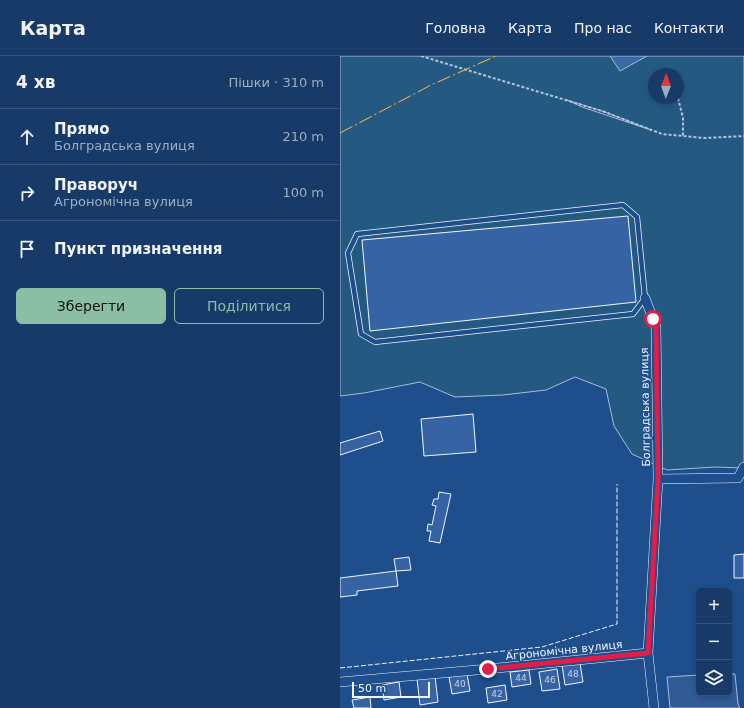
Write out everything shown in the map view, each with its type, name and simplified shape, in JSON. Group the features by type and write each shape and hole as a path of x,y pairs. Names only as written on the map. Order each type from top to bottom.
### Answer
{"street":[{"name":"Болградська вулиця","path":"645,298 656,327 658,479 648,653 654,708"},
{"name":"Болградська вулиця","path":"658,479 741,480 744,467"},
{"name":"Агрономічна вулиця","path":"340,682 648,653"}],"lane":[{"name":"Болградська вулиця","path":"623,205 637,217 645,298 633,314 375,342 361,334 348,253 357,234 623,205"}],"path":[{"path":"421,56 606,112 662,134 704,138 744,136"},
{"path":"680,104 683,118 683,136"}],"shaded area":[{"path":"340,56 744,56 744,468 715,467 667,470 632,454 614,426 606,389 575,377 546,390 503,395 455,397 420,382 340,396","holes":["567,100 605,112 651,130 582,107"]},
{"path":"610,56 647,56 620,71"},
{"path":"732,674 735,674 738,704 740,708 670,708 667,677 696,675 696,696 732,696"}],"building":[{"path":"628,216 636,302 370,331 362,240"},
{"path":"473,414 476,452 424,456 421,419"},
{"path":"380,431 383,441 340,455 340,443"},
{"path":"439,492 451,494 440,543 429,541 431,531 427,531 428,524 432,525 436,506 432,505 434,499 438,499"},
{"path":"744,554 744,578 734,578 734,555"},
{"path":"409,557 411,570 396,571 394,559"},
{"path":"396,571 398,586 357,591 357,595 340,597 340,578"},
{"path":"580,663 583,682 565,685 562,665"},
{"path":"557,669 560,689 542,691 539,672"},
{"path":"529,670 531,684 512,687 510,672"},
{"path":"467,674 470,691 452,694 449,677"},
{"path":"435,676 438,702 420,705 417,679"},
{"path":"399,682 401,697 384,700 382,685"},
{"path":"505,685 507,700 488,703 486,688"},
{"path":"370,697 371,708 354,708 352,700"}],"fence":[{"path":"340,668 542,647 617,624 617,484"}],"power":[{"path":"340,133 431,85 496,56"}],"route":[{"path":"488,669 648,653 658,479 656,327 653,319"}]}
